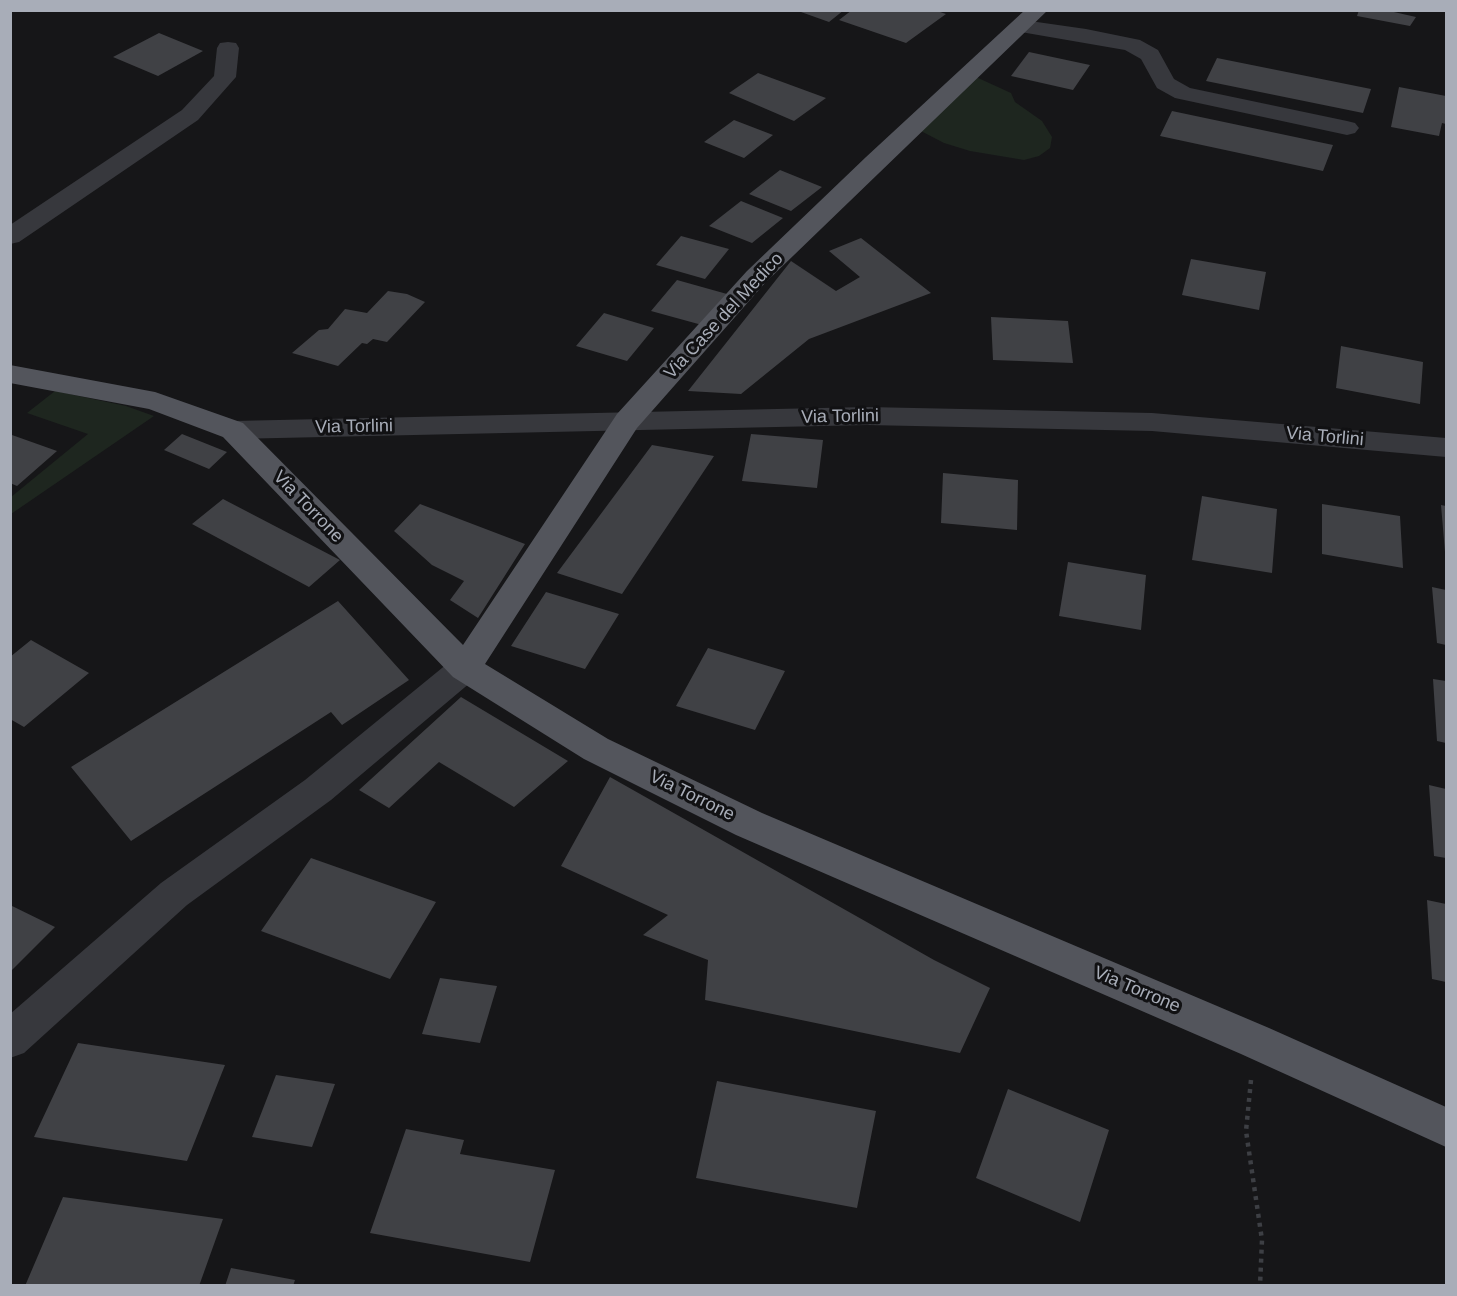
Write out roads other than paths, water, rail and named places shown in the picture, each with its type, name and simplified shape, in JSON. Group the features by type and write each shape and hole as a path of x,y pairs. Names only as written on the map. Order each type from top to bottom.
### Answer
{"main road":[{"name":"Via Case del Medico","path":"465,668 627,421 756,278 874,162 1030,18"},
{"name":"Via Torrone","path":"10,374 155,401 233,430 465,668 596,749 749,824 1255,1041 1446,1127"}],"street":[{"path":"1030,18 1132,45 1150,55 1165,83 1183,93 1347,128"},
{"path":"10,237 190,115 225,77 228,48"},
{"name":"Via Torlini","path":"233,430 867,416 1152,422 1446,448"},
{"path":"10,1040 174,894 318,790 465,668"}]}
